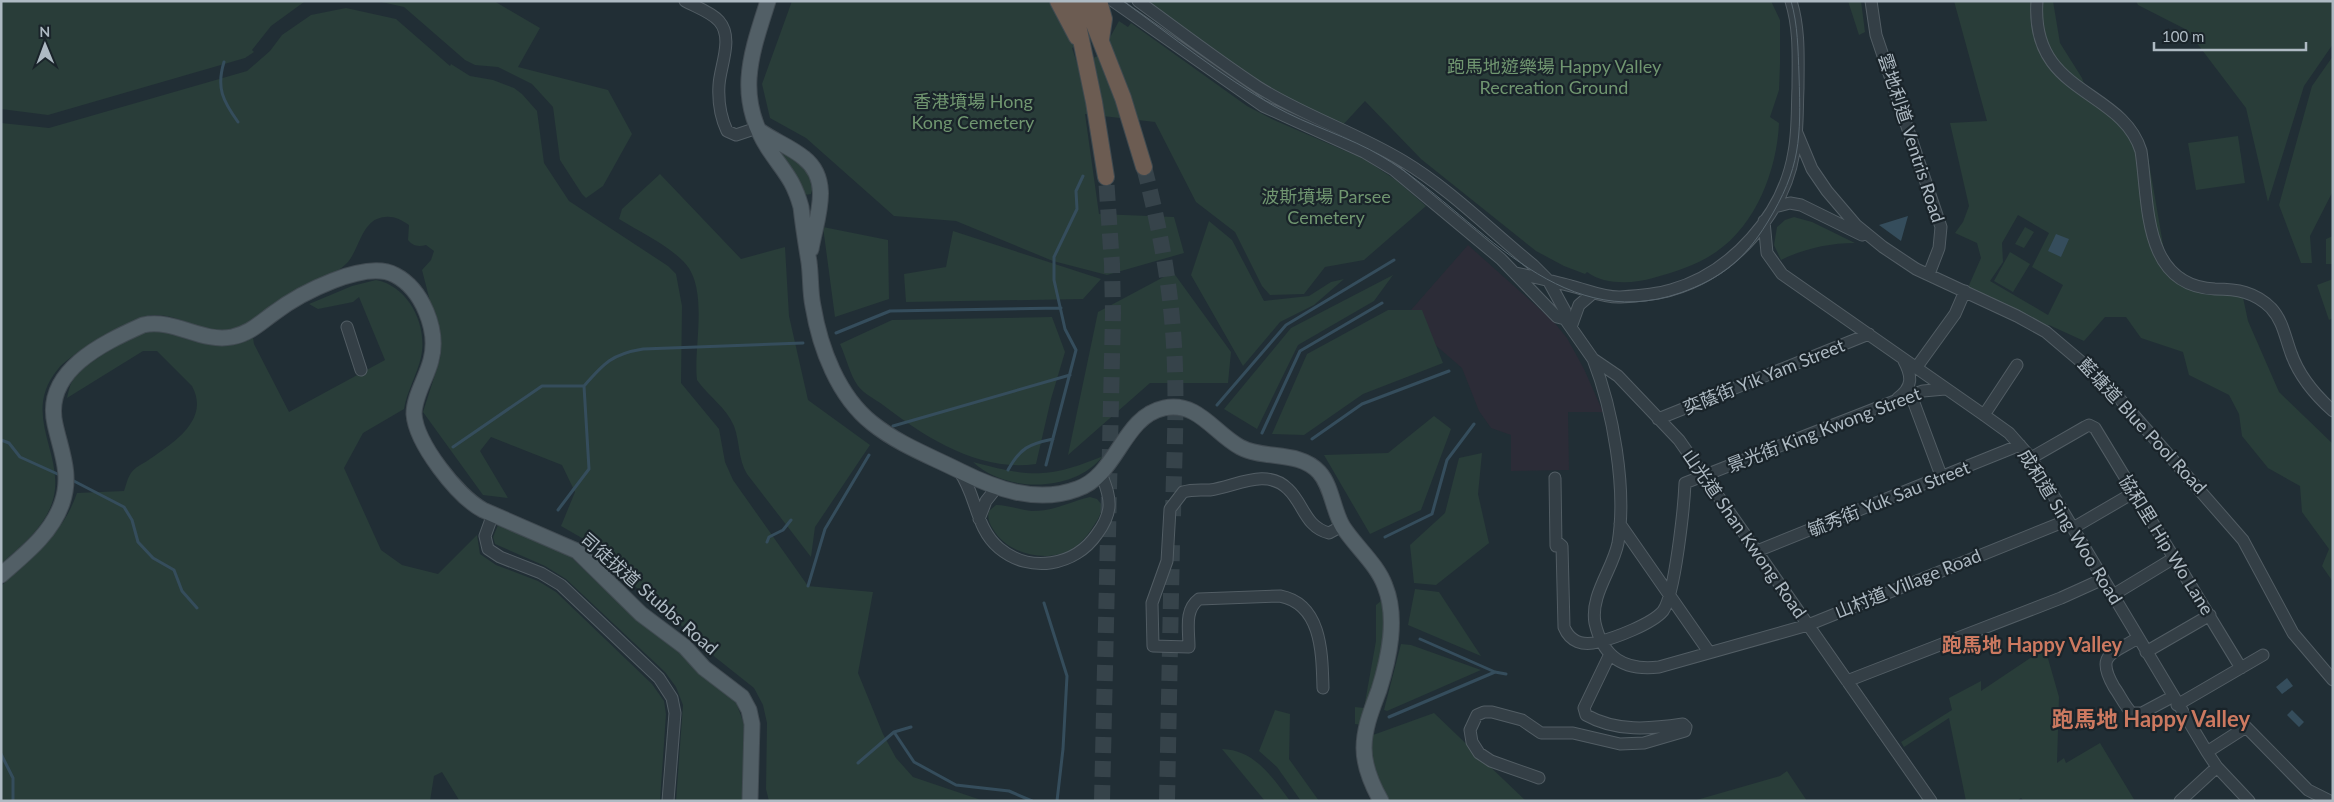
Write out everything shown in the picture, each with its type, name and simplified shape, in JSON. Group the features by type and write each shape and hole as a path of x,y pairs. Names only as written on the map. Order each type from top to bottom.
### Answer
{"highway":[{"path":"1058,1 1080,43"},
{"path":"1073,1 1080,43 1088,72 1106,177"},
{"path":"1084,1 1101,39 1126,108 1144,167"},
{"path":"1099,1 1104,18 1101,39"}],"main road":[{"path":"768,1 754,44 749,71 749,98 757,128 772,153 790,176 798,196 809,262 810,292 817,325 828,359 845,392 860,412 879,429 959,470 997,487 1024,494 1065,492 1084,486 1101,473 1143,418 1166,408 1184,408 1200,415 1242,448 1300,460 1315,468 1324,480 1342,526 1377,570 1389,597 1389,647 1382,680 1367,722 1364,745 1368,771 1381,801"},
{"path":"757,128 804,158 815,172 821,186 821,200 809,262"},
{"path":"798,196 804,200 811,200 817,195 821,186"},
{"name":"司徒拔道 Stubbs Road","path":"1,575 43,535 63,502 67,468 53,413 59,384 74,365 132,330 153,323 216,338 243,334 306,294 367,270 390,272 410,285 422,302 429,324 433,344 432,357 415,405 417,429 424,442 462,495 475,506 577,551 641,614 686,647 704,668 742,697 749,710 752,724 750,801"}],"street":[{"path":"685,1 716,18 724,31 726,46 720,71 719,98 721,115 727,131 736,135 757,128"},
{"path":"1113,1 1257,102 1364,152 1394,170 1516,272 1557,317 1568,323 1579,305 1592,293"},
{"path":"1138,1 1259,87 1332,126 1368,142 1427,177 1533,265 1548,280"},
{"path":"1516,272 1592,293 1619,297 1640,295 1672,290 1684,285 1722,265 1740,249 1774,207 1789,172 1797,133 1798,36 1791,1"},
{"name":"雲地利道 Ventris Road","path":"1871,1 1876,35 1941,226 1939,248 1929,274"},
{"path":"2037,1 2040,37 2052,62 2073,83 2124,122 2136,137 2141,151 2152,235 2161,259 2175,274 2193,285 2243,291 2267,305 2282,324 2291,355 2302,377 2333,411"},
{"name":"藍塘道 Blue Pool Road","path":"1797,133 1812,169 1827,192 1856,225 1908,265 2017,316 2046,332 2105,382 2232,525 2250,552 2292,633 2333,680"},
{"name":"藍塘道 Blue Pool Road","path":"1774,207 1790,204 1801,205 1883,246"},
{"name":"成和道 Sing Woo Road","path":"1764,221 1767,253 1782,274 1984,415 2020,445 2031,458 2207,752 2217,767 2249,801"},
{"name":"山光道 Shan Kwong Road","path":"1548,280 1564,310 1568,323 1593,359 1618,376 1679,440 1931,801"},
{"path":"1916,368 1955,314 1965,291"},
{"path":"347,327 361,370"},
{"name":"奕蔭街 Yik Yam Street","path":"1658,419 1869,334"},
{"name":"山村道 Village Road","path":"1593,359 1605,391 1616,452 1620,524 1613,560 1595,607 1595,621 1602,642 1610,654 1626,665 1644,669 1659,667 1808,625 2071,524 2133,492"},
{"path":"1896,400 1908,390 1911,382 1910,374 1903,359"},
{"path":"1984,415 2017,365"},
{"path":"1605,391 1609,381 1618,376"},
{"name":"景光街 King Kwong Street","path":"1669,594 1683,520 1685,483 1896,400 1923,391 1945,389"},
{"path":"1911,395 1942,478"},
{"name":"協和里 Hip Wo Lane","path":"2031,458 2089,425 2095,428 2242,668"},
{"name":"毓秀街 Yuk Sau Street","path":"1756,551 1942,478 2020,445"},
{"path":"959,470 970,487 979,519 990,539 1010,556 1036,563 1065,560 1076,556 1090,544 1107,516 1109,496 1101,473"},
{"path":"1555,478 1557,605"},
{"path":"1323,688 1320,639 1303,607 1290,598 1280,596 1199,599 1189,611 1189,647 1153,646 1152,603 1167,561 1170,509 1183,492 1210,490 1239,481 1267,479 1287,488 1316,528 1329,534 1342,526"},
{"path":"979,519 986,501 997,487"},
{"path":"493,514 485,536 488,549 500,557 541,573 561,585 659,678 668,692 675,713 668,801"},
{"path":"1620,524 1709,652"},
{"path":"1556,541 1562,546 1564,627 1571,638 1582,643 1602,642 1658,617 1664,610 1669,594"},
{"path":"2113,595 2174,558"},
{"path":"1847,681 2061,598 2103,579"},
{"path":"2146,652 2210,615"},
{"path":"2138,638 2109,656 2105,661 2105,672 2132,713 2142,713 2175,701 2264,655"},
{"path":"1539,778 1491,761 1479,753 1470,736 1474,719 1480,713 1492,712 1522,720 1537,732 1573,733 1607,742 1627,744 1655,741 1685,731 1686,727 1683,724 1655,728 1629,728 1586,715 1584,708 1610,654"},
{"path":"2207,752 2246,726 2308,790 2330,801"},
{"path":"2180,801 2217,767"}],"shaded area":[{"path":"1468,245 1553,321 1567,338 1584,369 1603,412 1568,412 1569,470 1511,471 1511,435 1491,428 1479,411 1462,368 1404,318"}],"green space":[{"path":"1,1 310,1 304,2 271,26 252,50 254,52 245,58 48,115 1,109"},
{"path":"377,1 494,1 540,28 518,67 608,90 632,134 603,186 586,198 582,194 560,160 553,107 532,84 498,67 475,65 465,60 404,7"},
{"name":"香港墳場 Hong Kong Cemetery","path":"792,1 1054,1 1076,46 1072,48 1078,66 1101,54 1119,21 1128,27 1131,23 1247,106 1274,120 1364,159 1396,180 1426,206 1364,260 1325,267 1304,294 1270,295 1262,286 1235,232 1196,202 1155,122 1085,114 1099,214 1174,217 1184,253 1107,275 1053,261 956,221 894,216 806,138 770,118 762,84"},
{"name":"跑馬地遊樂場 Happy Valley Recreation Ground","path":"1147,1 1771,1 1780,20 1779,90 1770,117 1779,123 1774,159 1762,195 1753,212 1730,241 1716,252 1686,268 1645,280 1619,282 1602,279 1587,272 1585,274 1564,266 1536,251 1421,159 1365,101 1341,127 1265,85"},
{"path":"1848,1 1861,1 1865,32 1859,35"},
{"path":"1954,1 2053,1 2060,43 2082,78 2087,92 2148,157 2166,262 2207,287 2241,288 2248,321 2279,392 2333,444 2333,582 2322,566 2329,549 2302,512 2300,486 2268,468 2242,436 2239,414 2229,395 2189,375 2183,352 2141,338 2126,317 2105,317 2084,341 2049,325 2045,330 1966,292 1981,258 1977,243 1955,233 1963,222 1969,206 1950,123 1987,121","holes":["2018,215 2049,233 2032,267 2063,285 2048,315 1990,281 2003,262 2002,243"]},
{"path":"2136,1 2333,1 2333,44 2304,86 2268,202 2246,108 2187,30 2138,5"},
{"path":"346,8 396,19 450,66 451,64 470,76 493,80 514,88 522,94 537,111 544,163 569,201 668,266 676,274 682,306 681,383 719,429 725,462 733,480 808,586 873,592 858,673 883,734 896,758 913,777 984,801 769,801 766,789 767,723 763,705 754,688 715,657 695,636 652,603 594,545 561,526 575,492 562,465 491,437 480,451 508,498 483,495 423,412 440,359 441,344 422,270 431,260 434,251 426,245 416,246 412,244 408,240 409,225 394,218 386,217 372,222 364,232 352,257 341,268 285,296 245,325 233,330 222,331 176,318 153,315 132,322 88,345 65,362 47,386 43,403 43,420 54,469 55,486 52,503 37,529 24,544 1,564 1,123 49,128 247,71 270,51 282,35 311,15"},
{"path":"2333,56 2333,191 2310,236 2312,263 2301,263 2279,205 2312,86"},
{"path":"2238,136 2245,183 2196,190 2188,143"},
{"path":"781,151 808,173 814,183 811,194 805,195 791,168 779,153"},
{"path":"660,174 741,259 785,247 789,316 808,400 870,445 815,527 811,557 747,474 731,419 697,380 699,318 696,286 691,272 683,261 669,249 619,219 622,209"},
{"path":"1794,217 1812,222 1855,243 1816,247 1781,260 1774,245 1777,227 1785,220"},
{"path":"1209,221 1232,240 1264,301 1309,296 1331,282 1344,279 1314,305 1280,322 1243,366 1191,275"},
{"path":"823,227 888,240 889,299 835,317"},
{"path":"2025,227 2034,232 2024,248 2015,244"},
{"path":"953,231 1101,279 1083,299 906,302 904,274 946,267"},
{"path":"2333,236 2333,264 2326,264 2326,239"},
{"path":"2010,252 2030,264 2013,292 1994,281"},
{"path":"1173,272 1231,352 1228,383 1150,383 1068,455 1098,312"},
{"path":"1393,275 1374,301 1298,345 1257,429 1224,409 1291,328"},
{"path":"2333,279 2333,318 2329,320 2317,285"},
{"path":"376,280 398,290 407,299 419,321 422,333 421,357 404,409 363,433 344,468 381,550 402,565 438,574 477,535 480,554 496,565 538,581 556,592 652,684 664,701 666,714 660,801 463,801 459,800 442,772 434,776 430,801 1,801 1,586 35,555 55,533 64,521 77,493 124,491 132,471 177,439 192,421 196,410 197,399 192,386 157,351 143,351 67,398 73,379 89,364 124,342 146,332 161,331 192,341 218,345 227,345 253,338 254,344 289,412 385,360 359,297 353,302 318,309 309,304 352,286"},
{"path":"1388,310 1422,310 1443,363 1363,394 1304,435 1272,434 1307,354"},
{"path":"1052,317 1065,352 1051,399 1036,464 994,463 974,458 954,450 917,429 860,389 853,377 840,344 892,320"},
{"path":"1434,416 1451,429 1421,510 1370,534 1324,455 1388,453"},
{"path":"1482,453 1478,494 1489,543 1436,585 1414,583 1410,545 1445,513 1459,458"},
{"path":"1103,456 1090,468 1075,477 1058,482 1040,484 1021,483 1003,479 987,472 973,462 1009,471 1038,473 1067,469"},
{"path":"1090,497 1097,499 1102,505 1101,512 1089,533 1072,549 1051,556 1028,554 1008,545 999,538 988,516 989,511 996,505 1040,511"},
{"path":"498,525 555,548 572,558 636,620 680,653 699,673 736,702 744,724 743,791 745,801 676,801 683,705 676,687 665,672 566,579 545,566 495,544 493,537"},
{"path":"1415,589 1439,592 1481,656 1408,625"},
{"path":"1384,600 1384,654 1363,725 1355,724 1355,707 1364,708 1376,641 1376,605"},
{"path":"1401,644 1411,645 1481,670 1387,711 1384,710"},
{"path":"2045,648 2059,697 2057,763 2064,758 2066,763 2100,743 2135,801 2024,801 2021,798 2017,801 1966,801 1949,718 1904,747 1901,742 1952,710 1949,698 1981,681 1981,691"},
{"path":"1275,710 1290,714 1289,759 1319,801 1301,801 1277,767 1259,751"},
{"path":"1434,713 1526,801 1385,801 1378,786 1371,761 1373,735"},
{"path":"1222,749 1244,754 1262,766 1290,801 1265,801"},
{"path":"1787,771 1807,801 1693,801 1780,776"}],"water":[{"path":"1908,216 1901,241 1879,225"},
{"path":"2056,234 2069,239 2061,257 2048,251"},
{"path":"2287,678 2293,686 2282,694 2276,687"},
{"path":"2292,710 2304,722 2299,727 2287,715"}],"waterway":[{"path":"224,62 221,79 222,94 238,122"},
{"path":"1046,465 1076,350 1065,329 1054,280 1054,257 1077,209 1076,191 1083,176"},
{"path":"1217,405 1286,325 1394,260"},
{"path":"1262,433 1300,351 1382,303"},
{"path":"836,333 890,311 1061,308"},
{"path":"453,447 542,386 584,386 609,361 632,351 803,343"},
{"path":"1312,439 1362,404 1449,371"},
{"path":"893,426 1070,375"},
{"path":"558,510 589,469 584,386"},
{"path":"1385,537 1432,514 1447,460 1474,424"},
{"path":"1008,470 1026,448 1053,439"},
{"path":"1,440 9,443 20,457 62,476"},
{"path":"808,586 825,529 869,455"},
{"path":"70,479 124,507 132,520 138,542 153,558 174,570 182,591 197,608"},
{"path":"767,542 769,537 783,530 791,520"},
{"path":"1044,603 1067,676 1063,749 1057,801"},
{"path":"1420,639 1495,672 1506,674"},
{"path":"1389,717 1495,672"},
{"path":"858,763 894,732 911,727"},
{"path":"894,732 914,762 956,785 1009,791 1032,801"},
{"path":"1,754 13,778 13,801"}],"tunnel":[{"path":"1144,167 1162,248 1169,289 1173,331 1175,401 1173,517"},
{"path":"1102,801 1113,313 1112,264 1106,177"},
{"path":"1167,801 1172,544"}],"tram line":[{"path":"1123,1 1216,69 1254,94 1287,113 1383,157 1417,181 1520,262 1556,284 1594,298 1635,302 1680,293 1708,281 1731,266 1758,236 1787,186 1793,169 1800,117 1798,47 1791,1"}],"district":[{"name":"跑馬地 Happy Valley","path":"2032,645"},
{"name":"跑馬地 Happy Valley","path":"2151,719"}],"park label":[{"name":"波斯墳場 Parsee Cemetery","path":"1326,207"}]}
